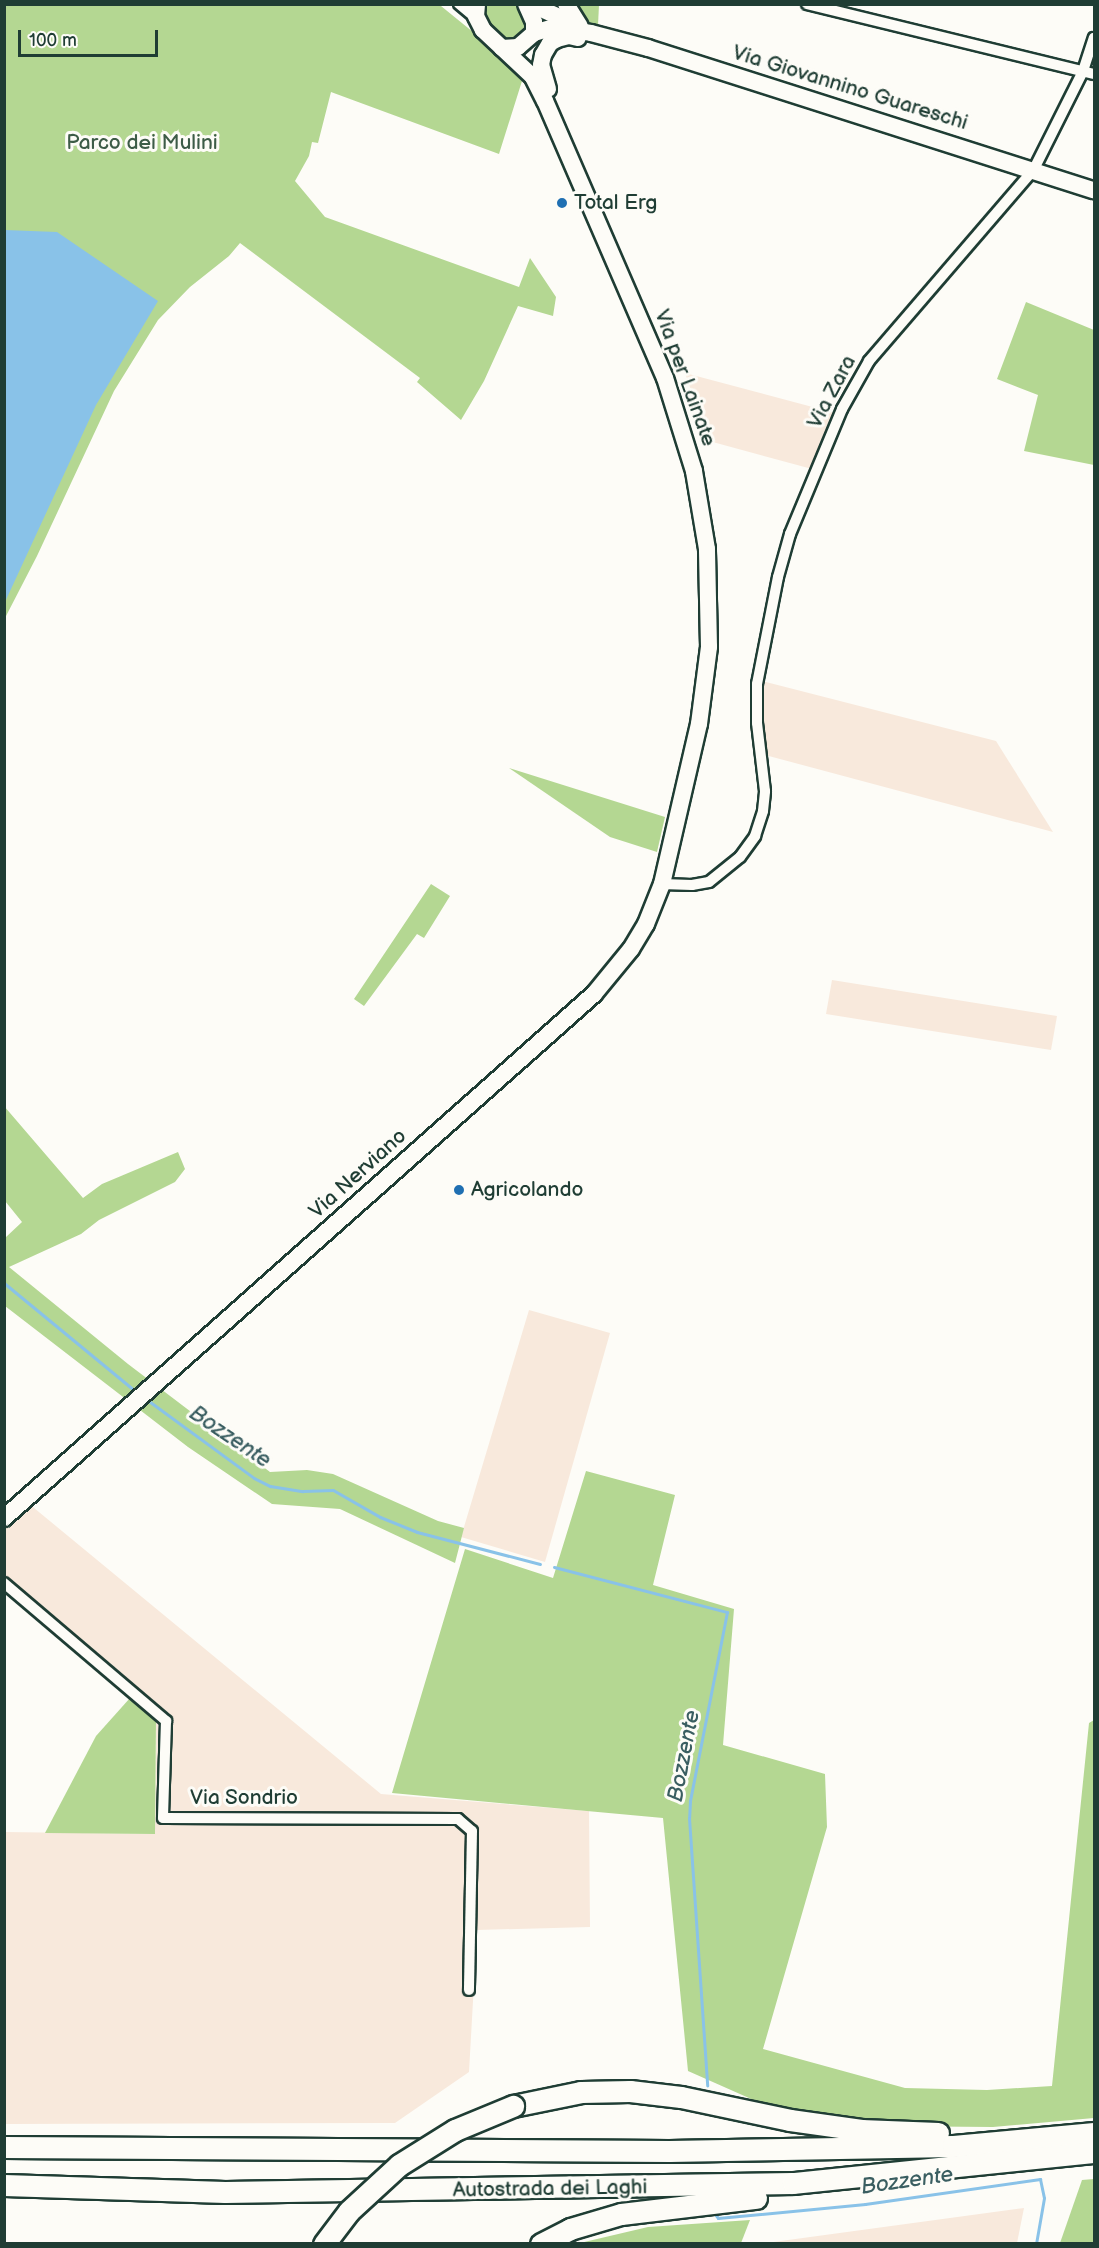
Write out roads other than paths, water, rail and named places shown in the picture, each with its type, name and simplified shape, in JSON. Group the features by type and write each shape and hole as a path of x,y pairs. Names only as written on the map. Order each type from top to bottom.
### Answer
{"highway":[{"path":"324,2244 349,2211 399,2165 455,2130 513,2106 581,2092 630,2091 681,2097 790,2120 861,2130 1050,2138"},
{"name":"Autostrada dei Laghi","path":"4,2147 669,2151 953,2146 1095,2133"},
{"name":"Autostrada dei Laghi","path":"4,2185 225,2192 793,2183 1095,2152"},
{"path":"541,2244 570,2229 621,2214 1095,2160"}],"street":[{"path":"459,4 477,12"},
{"path":"807,4 1095,74"},
{"path":"502,48 518,47 532,36 549,9 585,29"},
{"name":"Via per Lainate","path":"533,77 534,22 549,9"},
{"name":"Via Giovannino Guareschi","path":"549,9 585,29 1095,190"},
{"name":"Via per Lainate","path":"477,12 483,30 533,77 672,396 690,452 702,510 708,568 709,646 702,705 678,820"},
{"path":"580,181 579,167 543,76 543,55 550,43 569,36 630,53 648,48"},
{"name":"Via Zara","path":"663,884 701,884 717,878 746,850 759,826 765,791 757,710 761,659 787,542 837,419 851,389 869,361 1034,170 1083,71 1095,38"},
{"name":"Via Nerviano","path":"4,1518 594,993 635,943 663,884 678,820"},
{"name":"Via Sondrio","path":"4,1583 166,1721 163,1818 458,1820 472,1831 469,1990"}],"water":[{"path":"5,230 57,232 158,301 96,405 5,602"}],"waterway":[{"name":"Bozzente","path":"4,1283 136,1392"},
{"name":"Bozzente","path":"146,1399 254,1478 270,1486 303,1491 333,1490 380,1517 417,1532 540,1564"},
{"name":"Bozzente","path":"554,1567 727,1612 690,1801 689,1818 707,2085"},
{"name":"Bozzente","path":"715,2214 718,2218 865,2204 1040,2179 1044,2198 1036,2244"}],"place":[{"name":"Total Erg","path":"562,203"},
{"name":"Agricolando","path":"459,1190"}],"park label":[{"name":"Parco dei Mulini","path":"142,143"}]}
